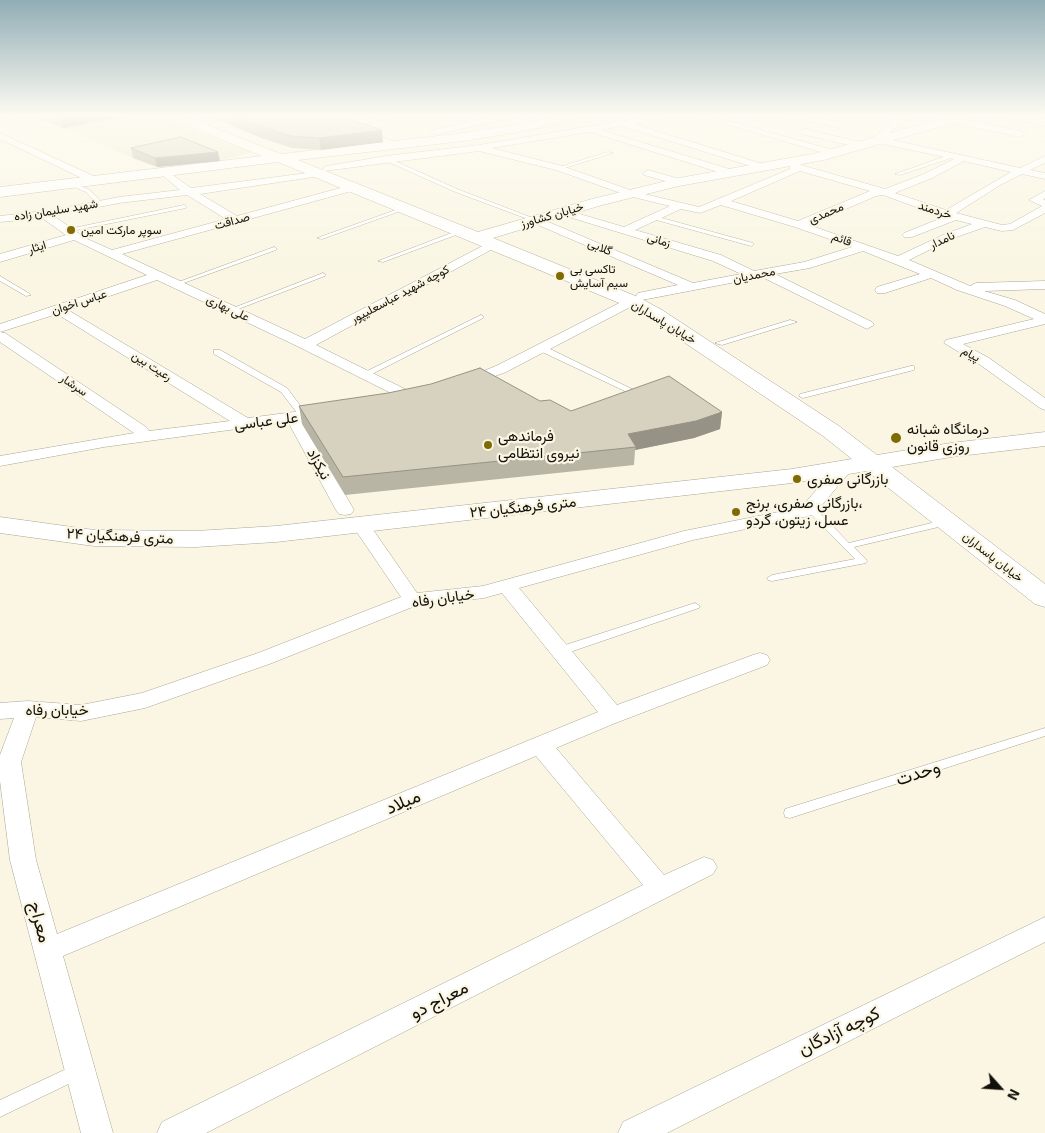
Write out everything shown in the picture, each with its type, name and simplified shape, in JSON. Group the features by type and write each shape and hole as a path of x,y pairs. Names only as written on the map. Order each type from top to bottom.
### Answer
{"main road":[{"path":"0,192 183,169"},
{"name":"خیابان پاسداران","path":"315,169 406,208 668,310 802,396 869,458 1045,598"},
{"name":"خیابان کشاورز","path":"481,236 563,212 679,182 751,169"},
{"path":"320,171 481,236"},
{"name":"خیابان پاسداران","path":"636,299 655,314 785,399 869,458 945,496 1045,576"},
{"name":"۲۴ متری فرهنگیان","path":"0,508 108,522 203,523 353,518 792,476 869,458 1045,428"},
{"name":"۲۴ متری فرهنگیان","path":"869,458 1045,439"},
{"name":"۲۴ متری فرهنگیان","path":"0,525 94,538 196,540 276,534 353,518"}],"street":[{"path":"70,169 94,180"},
{"path":"243,175 332,169"},
{"path":"561,169 633,194 700,210 794,171 795,169"},
{"path":"719,169 732,173"},
{"name":"خردمند","path":"814,169 951,215 1002,228 1013,227 1045,209"},
{"name":"محمدی","path":"799,225 874,193 883,192 928,176 942,169"},
{"path":"1016,169 1045,176"},
{"path":"908,235 951,215 1021,170"},
{"path":"164,171 188,191 236,220"},
{"name":"شهید سلیمان زاده","path":"0,219 44,214 99,203 320,171"},
{"path":"648,172 679,182"},
{"name":"صداقت","path":"110,254 355,187"},
{"path":"1045,194 1034,200 1045,204"},
{"name":"قائم","path":"722,202 799,225 899,260 961,287 1010,303 1045,320"},
{"path":"625,230 681,205"},
{"name":"زمانی","path":"563,212 717,258 758,274"},
{"name":"علی بهاری","path":"44,214 71,233 110,254 305,345 414,399"},
{"name":"گلابی","path":"535,220 692,286"},
{"name":"نامدار","path":"899,260 948,236 985,224"},
{"name":"ایثار","path":"0,258 71,233"},
{"name":"کوچه شهید عباسعلیپور","path":"305,345 481,236"},
{"name":"محمدیان","path":"636,299 692,286 806,265 865,248"},
{"path":"758,274 867,325"},
{"path":"881,290 932,274"},
{"name":"عباس اخوان","path":"0,328 158,276"},
{"path":"961,287 1045,285"},
{"path":"450,389 501,369 636,299"},
{"name":"رعیت بین","path":"58,309 246,424"},
{"name":"پیام","path":"1045,320 951,343 984,361 1045,405"},
{"name":"سرشار","path":"0,336 140,430 145,437"},
{"path":"388,405 432,395"},
{"name":"علی عباسی","path":"0,461 145,437 342,411"},
{"name":"نیکزاد","path":"299,417 353,518 412,600"},
{"path":"810,508 869,458"},
{"name":"خیابان رفاه","path":"0,712 28,709 81,713 145,700 264,658 412,600 484,592 690,535 803,512 810,508"},
{"path":"507,586 612,715"},
{"name":"میلاد","path":"48,950 612,715 760,660"},
{"name":"معراج","path":"28,709 9,762 24,860 97,1133"},
{"path":"540,745 660,889"},
{"name":"معراج دو","path":"173,1133 704,867"},
{"name":"کوچه آزادگان","path":"634,1133 1045,929"}],"lane":[{"path":"408,169 455,190 535,220"},
{"path":"898,174 913,169"},
{"path":"69,183 88,191 99,203"},
{"path":"71,233 184,207"},
{"path":"320,238 406,208"},
{"path":"651,217 751,244"},
{"path":"382,261 481,236"},
{"path":"176,284 274,249"},
{"path":"231,310 323,275"},
{"path":"0,278 28,295"},
{"path":"365,374 481,317"},
{"path":"720,343 793,322"},
{"path":"541,348 634,392"},
{"path":"217,352 284,390 299,417"},
{"path":"802,396 911,368"},
{"path":"772,578 862,561 810,508"},
{"path":"847,546 948,522"},
{"path":"560,651 695,606"},
{"name":"وحدت","path":"790,814 1045,732"},
{"path":"0,1109 80,1070"}],"building":[{"name":"فرماندهی نیروی انتظامی","path":"480,368 540,401 550,400 571,411 669,376 722,412 696,421 628,434 636,447 343,477 299,406 388,393 431,384"}],"place":[{"name":"سوپر مارکت امین","path":"71,230"},
{"name":"تاکسی بی سیم آسایش","path":"560,276"},
{"name":"درمانگاه شبانه روزی قانون","path":"896,438"},
{"name":"فرماندهی نیروی انتظامی","path":"488,445"},
{"name":"بازرگانی صفری","path":"797,479"},
{"name":"بازرگانی صفری، برنج، عسل، زیتون، گردو","path":"736,512"}]}
